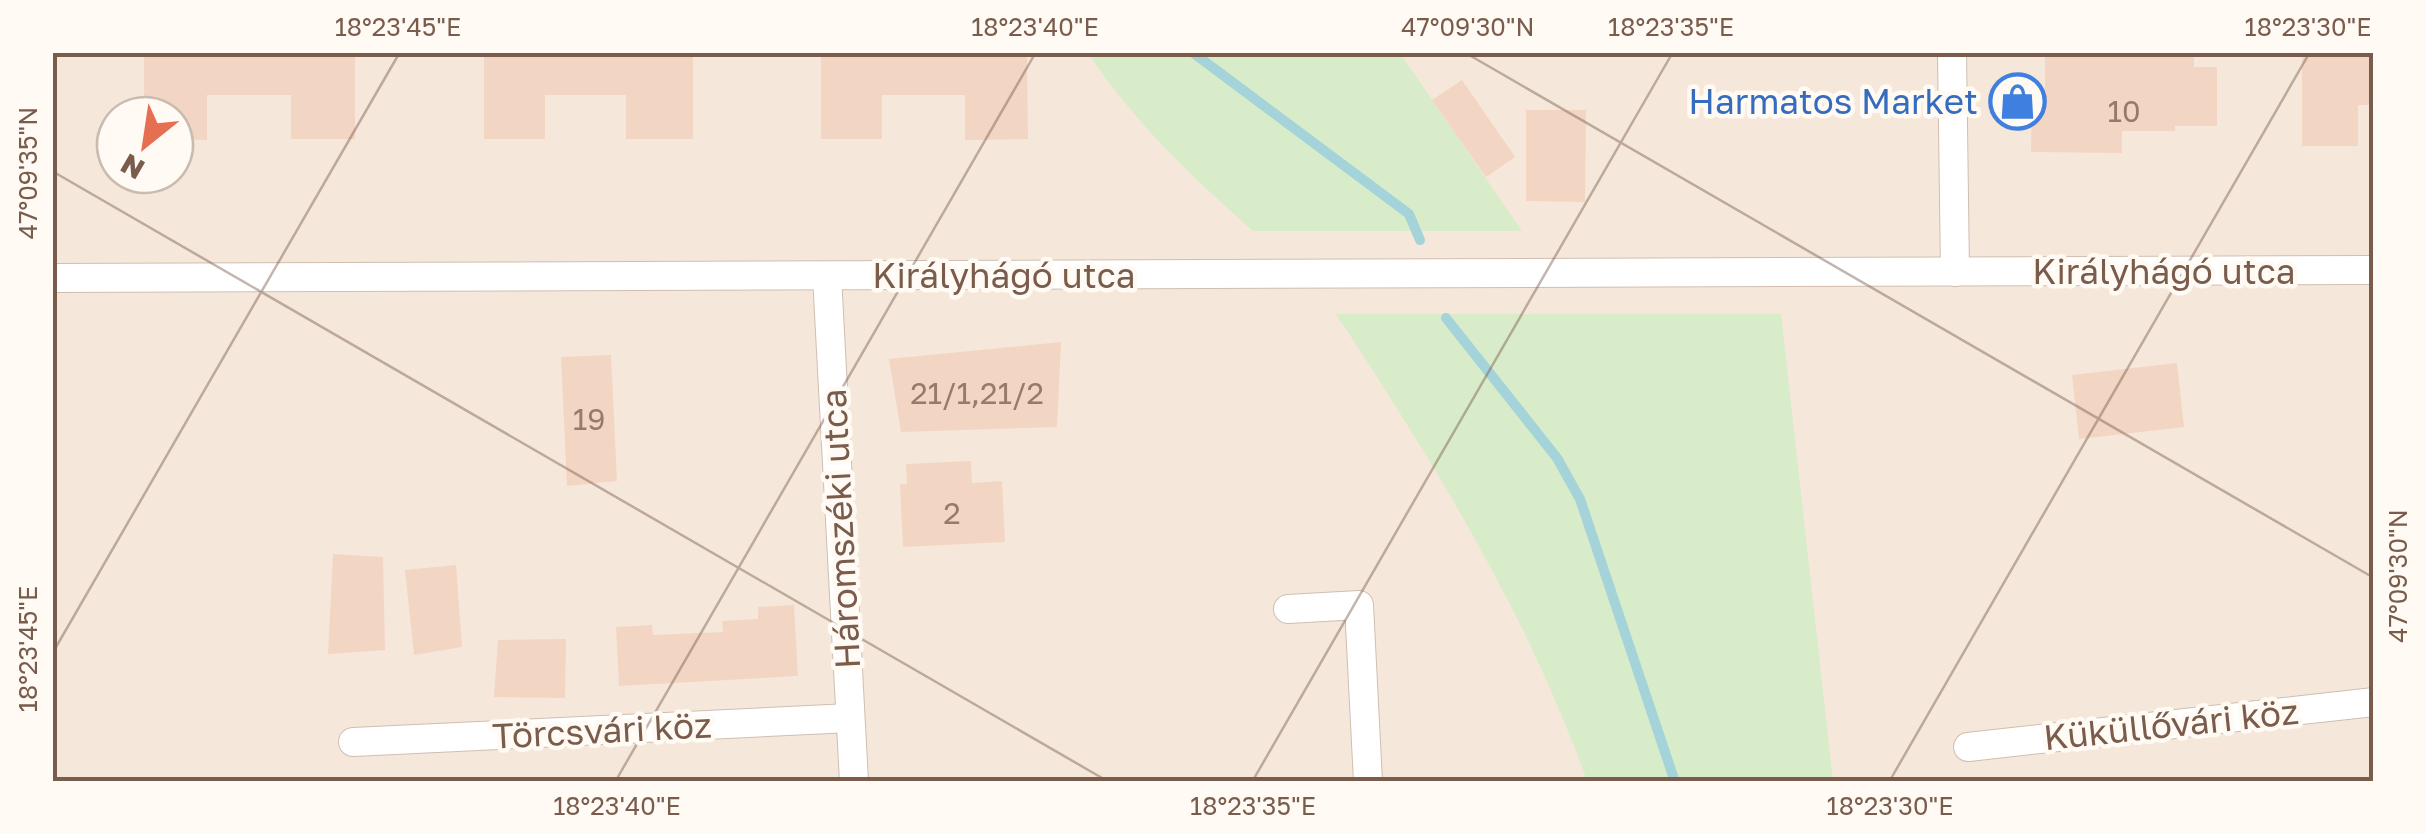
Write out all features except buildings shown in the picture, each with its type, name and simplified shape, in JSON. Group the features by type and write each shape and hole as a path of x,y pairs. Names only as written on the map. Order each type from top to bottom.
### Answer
{"street":[{"path":"1952,52 1955,272"},
{"name":"Királyhágó utca","path":"52,278 2374,270"},
{"name":"Háromszéki utca","path":"827,276 854,782"},
{"path":"1288,609 1359,606 1368,782"},
{"name":"Küküllővári köz","path":"1968,747 2374,702"},
{"name":"Törcsvári köz","path":"353,742 850,718"}],"shaded area":[{"path":"53,53 2373,53 2373,781 53,781"}],"green space":[{"path":"1088,53 1400,53 1522,231 1253,231 1164,147"},
{"path":"1336,314 1781,314 1833,781 1587,781 1536,658 1476,540"}],"waterway":[{"path":"1192,52 1409,214 1420,240"},
{"path":"1446,318 1557,458 1580,499 1675,782"}],"place":[{"name":"Harmatos Market","path":"2017,101"}]}
